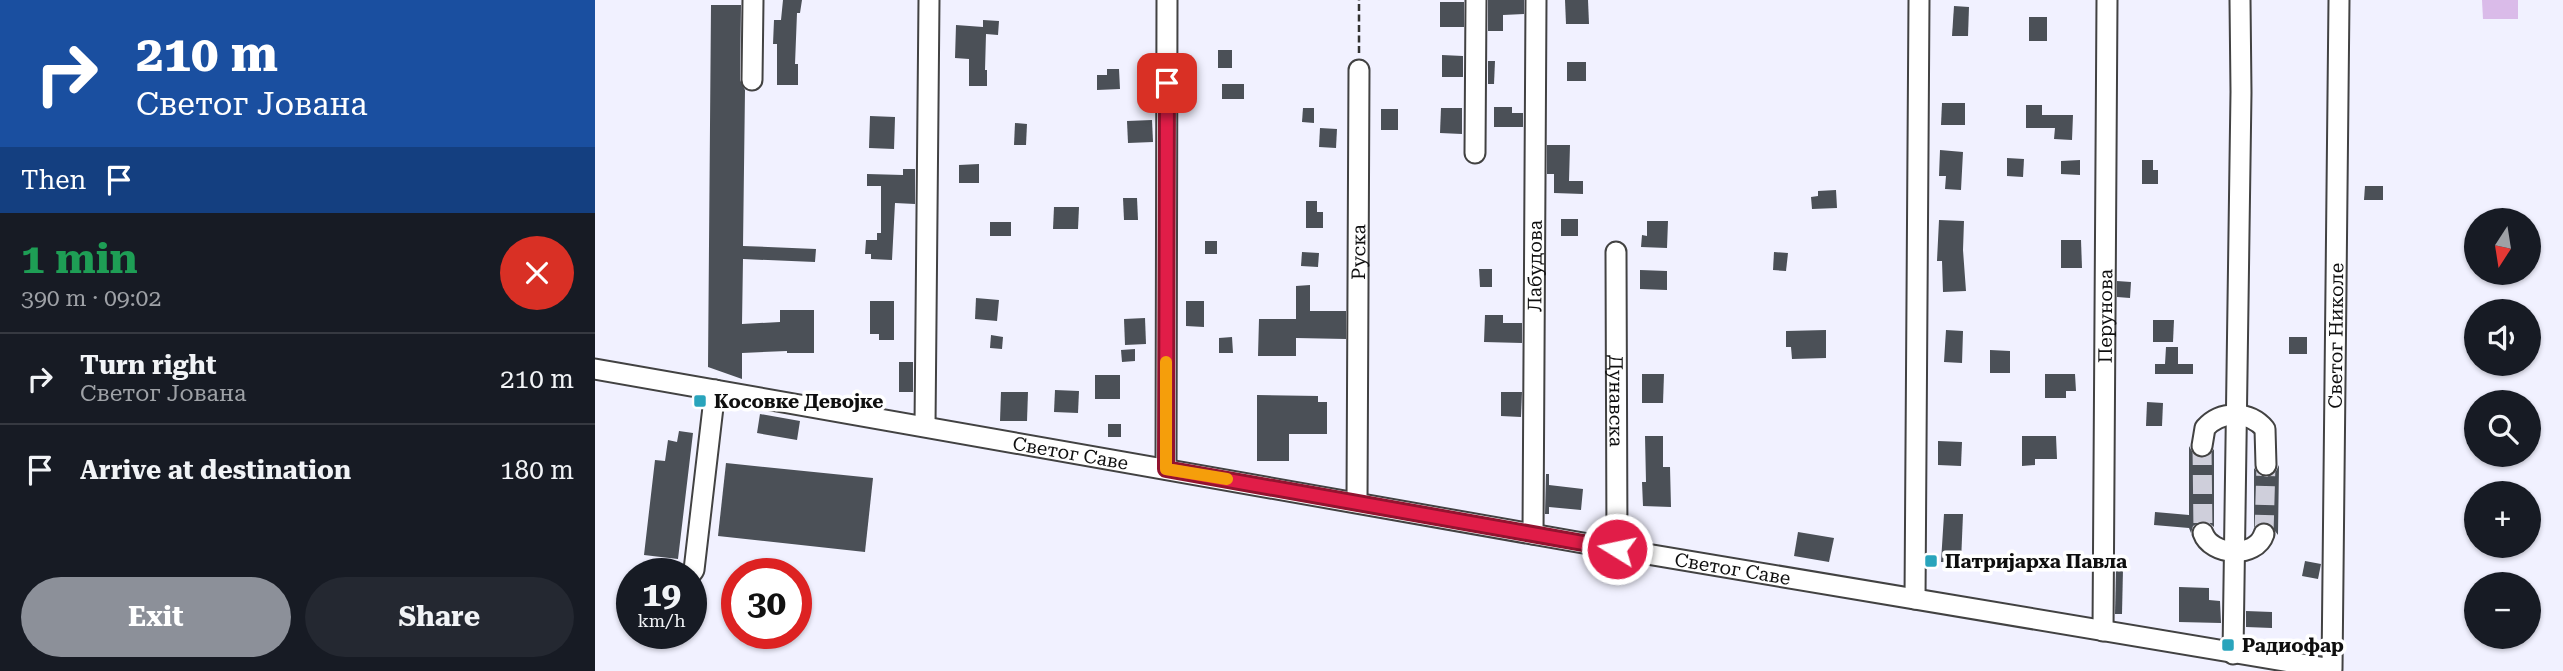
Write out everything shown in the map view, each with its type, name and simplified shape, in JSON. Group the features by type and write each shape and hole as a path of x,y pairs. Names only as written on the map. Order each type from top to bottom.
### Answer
{"street":[{"path":"752,80 753,0"},
{"path":"925,426 929,0"},
{"path":"1166,469 1167,0"},
{"path":"1475,153 1476,0"},
{"name":"Лабудова","path":"1533,534 1535,0"},
{"path":"1915,599 1919,0"},
{"name":"Перунова","path":"2103,631 2108,0"},
{"path":"2233,654 2240,0"},
{"name":"Светог Николе","path":"2332,669 2339,0"},
{"name":"Руска","path":"1357,502 1359,70"},
{"name":"Дунавска","path":"1616,252 1617,549"},
{"name":"Светог Саве","path":"595,369 1617,549 2332,669"},
{"path":"695,558 715,390"},
{"path":"2202,446 2205,428 2215,418 2235,415 2255,419 2266,429 2266,465"},
{"path":"2203,533 2217,548 2235,552 2258,544 2264,534"}],"path":[{"path":"1359,0 1359,70"}],"shaded area":[{"path":"2482,0 2518,0 2518,19 2483,19"}],"building":[{"path":"783,0 802,0 800,13 797,13 795,64 798,64 798,85 777,85 777,44 773,44 774,20 781,20"},
{"path":"1488,0 1524,0 1524,14 1503,15 1503,31 1488,31"},
{"path":"1565,0 1588,0 1589,24 1566,24"},
{"path":"1440,2 1464,2 1464,27 1440,27"},
{"path":"711,5 741,5 740,80 745,90 743,246 816,249 815,262 743,259 742,324 780,322 780,310 814,310 814,353 742,353 742,379 708,367"},
{"path":"1954,6 1969,7 1968,36 1952,36"},
{"path":"2029,17 2047,17 2047,41 2029,41"},
{"path":"983,20 999,21 998,35 986,34 987,86 969,86 969,59 955,58 956,25 983,27"},
{"path":"1218,50 1232,50 1232,68 1218,68"},
{"path":"1442,55 1463,56 1463,77 1442,77"},
{"path":"1488,61 1495,61 1494,84 1488,84"},
{"path":"1567,62 1586,62 1586,81 1567,81"},
{"path":"1107,69 1119,69 1120,89 1097,90 1097,75 1107,75"},
{"path":"1222,84 1244,84 1244,99 1222,99"},
{"path":"1942,103 1965,103 1965,125 1941,125"},
{"path":"2026,105 2042,105 2042,115 2073,115 2072,140 2054,139 2055,128 2026,128"},
{"path":"1494,107 1512,107 1512,113 1523,113 1523,127 1494,127"},
{"path":"1303,108 1314,108 1314,123 1302,122"},
{"path":"1441,108 1462,108 1462,134 1440,133"},
{"path":"1381,109 1398,109 1398,130 1381,130"},
{"path":"870,116 895,117 894,149 869,148"},
{"path":"1152,120 1153,142 1128,143 1127,121"},
{"path":"1015,123 1027,124 1026,145 1014,145"},
{"path":"1320,128 1337,129 1336,148 1319,147"},
{"path":"1547,145 1570,145 1569,181 1583,181 1583,194 1554,193 1554,174 1547,174"},
{"path":"1940,150 1963,152 1961,190 1945,189 1946,176 1939,176"},
{"path":"2007,158 2024,159 2023,177 2007,176"},
{"path":"2080,160 2080,175 2061,174 2061,161"},
{"path":"2142,160 2153,160 2153,170 2158,170 2158,184 2142,184"},
{"path":"979,164 979,183 959,183 959,165"},
{"path":"903,169 915,169 915,204 895,203 892,260 871,259 871,254 865,254 866,240 877,240 877,233 881,233 881,186 867,186 867,174 903,175"},
{"path":"2365,186 2383,186 2383,200 2364,200"},
{"path":"1836,190 1837,208 1812,209 1811,197 1818,196 1818,191"},
{"path":"1123,198 1137,198 1138,220 1124,220"},
{"path":"1306,201 1317,201 1317,212 1323,212 1323,228 1306,228"},
{"path":"1054,207 1079,207 1078,229 1053,229"},
{"path":"1561,219 1578,219 1578,236 1561,236"},
{"path":"1939,220 1964,221 1966,291 1943,292 1942,261 1937,261"},
{"path":"1647,221 1668,221 1667,248 1641,247 1642,235 1647,236"},
{"path":"990,222 1011,222 1011,236 990,236"},
{"path":"2061,240 2081,240 2082,268 2061,268"},
{"path":"1205,241 1217,241 1217,254 1205,254"},
{"path":"1302,252 1319,253 1318,267 1301,266"},
{"path":"1774,252 1788,253 1786,271 1773,270"},
{"path":"1479,269 1492,269 1492,287 1480,287"},
{"path":"1640,270 1667,271 1667,290 1640,289"},
{"path":"2117,281 2131,282 2130,298 2117,297"},
{"path":"1310,285 1310,311 1346,311 1346,339 1296,338 1296,356 1258,356 1259,319 1296,319 1296,286"},
{"path":"976,298 999,300 997,321 975,319"},
{"path":"870,301 894,301 894,340 879,340 879,334 870,334"},
{"path":"1186,301 1204,301 1204,327 1186,326"},
{"path":"1485,315 1503,315 1503,323 1522,323 1522,343 1484,342"},
{"path":"1145,318 1146,344 1125,345 1124,319"},
{"path":"2153,320 2174,320 2173,342 2153,342"},
{"path":"1826,330 1826,358 1792,359 1791,347 1786,347 1786,331"},
{"path":"1946,330 1963,331 1962,363 1944,362"},
{"path":"991,335 1003,337 1002,349 990,348"},
{"path":"1232,337 1233,353 1219,353 1219,338"},
{"path":"2289,337 2307,337 2307,354 2289,354"},
{"path":"2166,347 2178,347 2178,364 2193,364 2193,374 2155,374 2155,364 2165,364"},
{"path":"1135,349 1135,361 1122,362 1121,350"},
{"path":"1990,350 2010,351 2010,373 1990,373"},
{"path":"899,362 913,362 913,392 899,392"},
{"path":"1642,374 1664,374 1663,403 1642,403"},
{"path":"2045,374 2075,374 2076,391 2066,391 2066,398 2045,398"},
{"path":"1095,375 1120,375 1120,399 1095,399"},
{"path":"1055,390 1079,391 1078,413 1054,412"},
{"path":"1001,392 1028,392 1027,421 1000,421"},
{"path":"1501,392 1522,392 1521,417 1501,416"},
{"path":"1257,395 1318,396 1318,402 1327,402 1327,434 1289,434 1289,461 1257,461"},
{"path":"2147,402 2163,403 2162,426 2146,426"},
{"path":"760,414 800,421 797,440 757,433"},
{"path":"1108,424 1121,424 1121,437 1108,437"},
{"path":"679,431 693,433 678,558 644,555 655,460 665,461 668,440 677,442"},
{"path":"1645,436 1663,436 1663,467 1670,467 1671,507 1643,506 1642,482 1646,482"},
{"path":"2022,436 2056,436 2057,459 2035,459 2035,465 2022,466"},
{"path":"1938,441 1962,442 1961,466 1938,465"},
{"path":"2189,446 2194,455 2201,458 2207,457 2214,449 2214,527 2202,521 2193,526 2191,533 2189,528 2154,525 2155,512 2189,515"},
{"path":"726,463 873,478 865,552 718,536"},
{"path":"2279,465 2278,535 2269,523 2258,523 2254,528 2254,468 2260,475 2267,477 2276,471"},
{"path":"1546,474 1549,474 1549,485 1583,489 1581,510 1549,507 1549,514 1545,514"},
{"path":"1944,514 1963,514 1961,562 1941,562"},
{"path":"1798,532 1834,538 1829,562 1794,556"},
{"path":"2305,561 2321,564 2318,579 2302,576"},
{"path":"2116,569 2123,569 2122,614 2115,614"},
{"path":"2179,587 2209,588 2209,600 2220,601 2221,623 2179,622"},
{"path":"2246,611 2272,612 2272,628 2246,627"}],"tunnel":[{"path":"2202,446 2203,533"},
{"path":"2264,534 2266,465"}],"slow traffic":[{"path":"1166,362 1166,469 1227,479"}],"place":[{"name":"Косовке Девојке","path":"700,401"},
{"name":"Патријарха Павла","path":"1931,561"},
{"name":"Радиофар","path":"2228,645"}],"route":[{"path":"1167,83 1166,469 1617,549"}]}
